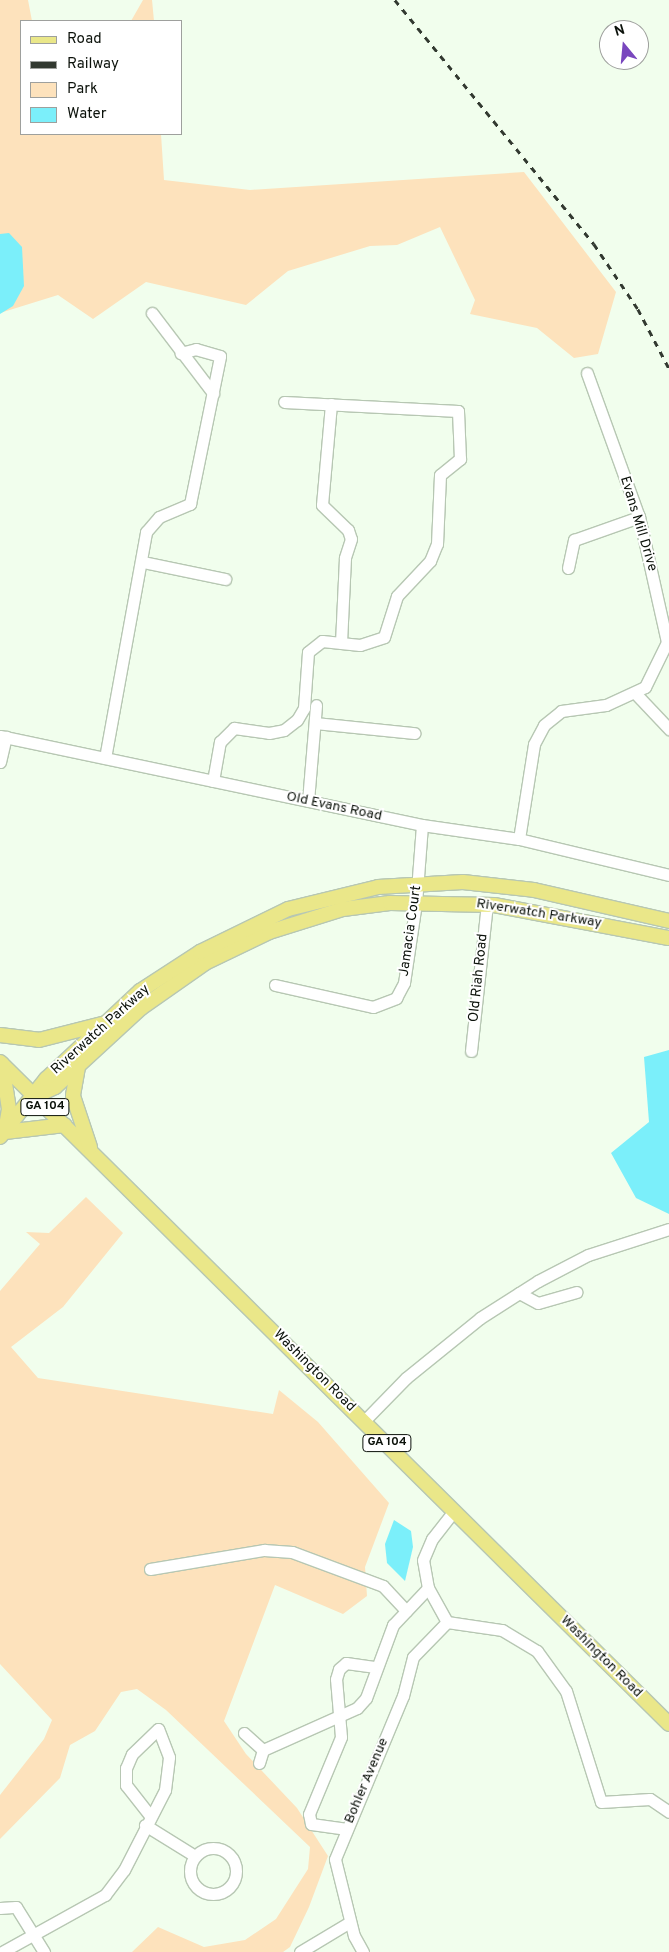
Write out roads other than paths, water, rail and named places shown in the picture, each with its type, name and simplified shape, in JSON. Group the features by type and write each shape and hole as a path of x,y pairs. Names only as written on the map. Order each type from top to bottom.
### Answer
{"main road":[{"name":"Riverwatch Parkway","path":"34,1097 46,1080 140,991 178,964 266,918 318,900 418,883 495,883 669,920"},
{"name":"Riverwatch Parkway","path":"34,1097 54,1087 141,1008 240,944 343,909 416,902 487,904 669,938"},
{"path":"0,1035 40,1040 107,1022"},
{"path":"1,1063 9,1109 3,1135"},
{"name":"Washington Road","path":"1,1063 669,1724"},
{"path":"79,1065 74,1096 91,1150"},
{"path":"3,1135 34,1097"},
{"path":"3,1135 65,1126"}],"street":[{"path":"152,313 213,393"},
{"path":"105,758 143,562 146,532 153,523 190,504 220,356 196,349 181,353"},
{"name":"Evans Mill Drive","path":"519,839 534,744 544,725 561,711 606,705 645,687 666,642 639,517 587,373"},
{"path":"213,781 220,742 234,728 269,733 284,730 297,720 304,708 308,652 322,641 360,645 384,636 397,596 430,561 437,544 440,475 460,459 458,411 284,402"},
{"path":"331,404 322,505 348,530 351,539 345,558 341,643"},
{"path":"568,568 574,540 639,517"},
{"path":"143,562 224,578"},
{"path":"635,693 669,729"},
{"path":"308,802 316,705"},
{"path":"315,723 414,734"},
{"path":"0,762 3,736"},
{"name":"Old Evans Road","path":"3,736 422,825 519,839 669,875"},
{"name":"Jamacia Court","path":"275,985 362,1006 390,1004 404,983 416,902 422,825"},
{"name":"Old Riah Road","path":"471,1051 487,904"},
{"path":"364,1421 406,1378 519,1293 588,1255 669,1228"},
{"path":"519,1293 538,1303 576,1292"},
{"path":"454,1510 425,1551 422,1569 428,1588 447,1622 502,1630 538,1651 566,1691 601,1802 650,1799 669,1812"},
{"path":"150,1569 264,1550 292,1552 383,1586 406,1611"},
{"path":"264,1750 341,1716 366,1698 393,1625 428,1588"},
{"name":"Bohler Avenue","path":"363,1952 350,1922 335,1859 403,1696 413,1657 447,1622"},
{"path":"347,1829 311,1824 309,1814 341,1737 341,1716 336,1679 339,1669 346,1663 376,1667"},
{"path":"5,1951 105,1895 124,1870 147,1821 165,1790 169,1756 158,1729 132,1754 126,1768 126,1785 147,1821 195,1856"},
{"path":"244,1734 264,1750"},
{"path":"260,1764 264,1750"},
{"path":"208,1848 223,1850 234,1861 232,1883 213,1894 199,1889 190,1869 195,1856 208,1848"},
{"path":"0,1908 16,1907 44,1952"},
{"path":"300,1952 350,1922"}],"water":[{"path":"9,233 22,247 24,286 13,306 0,314 0,234"},
{"path":"669,1050 669,1214 636,1198 611,1153 649,1122 644,1057"},
{"path":"394,1520 411,1531 413,1547 405,1581 387,1563 385,1544"}],"railway":[{"path":"395,0 594,244 638,309 669,368"}]}
